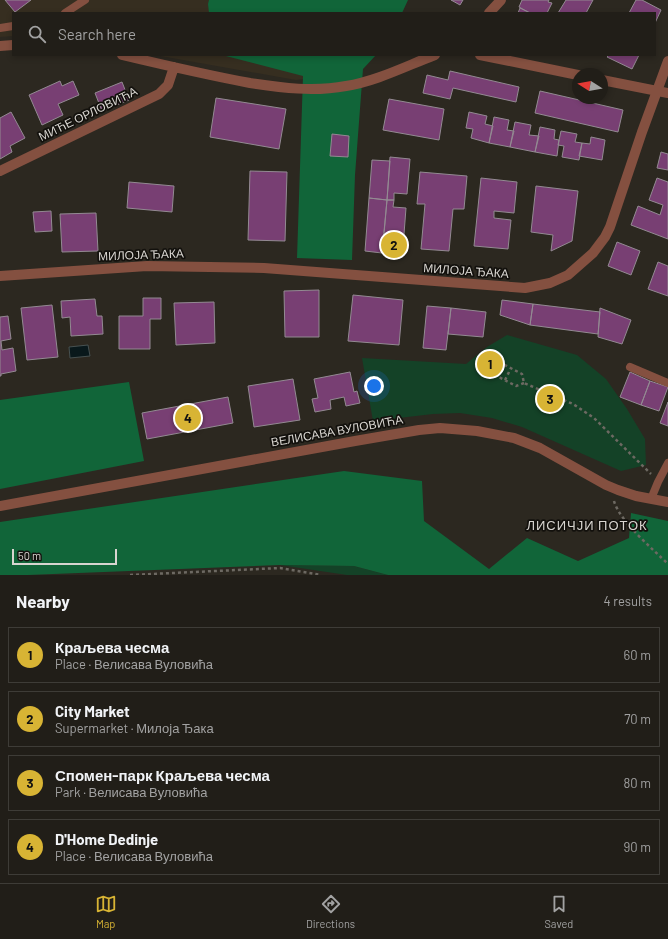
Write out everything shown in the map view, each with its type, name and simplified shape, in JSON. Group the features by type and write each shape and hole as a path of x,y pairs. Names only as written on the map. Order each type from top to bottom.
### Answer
{"street":[{"path":"490,12 501,0"},
{"path":"0,46 12,45"},
{"path":"126,56 215,76 268,86 298,89 328,89 362,83 432,56"},
{"path":"485,56 572,74"},
{"name":"МИЛОЈА ЂАКА","path":"0,276 147,266 264,268 525,288 550,283 568,275 577,268 593,253 610,227 656,91 668,61"},
{"name":"МИЋЕ ОРЛОВИЋА","path":"0,171 159,94 168,85 174,67"},
{"path":"608,81 668,93"},
{"name":"ВЕЛИСАВА ВУЛОВИЋА","path":"0,506 355,441 440,428 477,431 519,440 540,448 606,485 627,493 668,502"}],"lane":[{"path":"67,12 85,0"},
{"path":"0,28 12,26"},
{"path":"630,367 668,382"},
{"path":"651,499 668,463"}],"path":[{"path":"524,383 522,374 499,362 493,374 516,386 524,383 573,404 594,418 658,482"},
{"path":"505,380 511,368"},
{"path":"607,498 619,503"},
{"path":"614,501 630,526 668,564"},
{"path":"130,575 280,568 321,575"}],"shaded area":[{"path":"0,0 395,0 391,12 12,12 12,36 0,37"},
{"path":"161,56 360,56 343,74 296,80"},
{"path":"88,345 90,356 70,358 69,347"}],"green space":[{"path":"209,0 408,0 402,12 209,12"},
{"path":"226,56 375,56 363,69 355,175 352,260 297,258 303,76"},
{"path":"507,335 577,355 606,379 627,409 645,439 646,465 621,471 522,427 492,418 460,413 433,414 373,421 362,358 466,364 487,347"},
{"path":"129,382 144,461 0,489 0,400"},
{"path":"344,471 422,481 424,521 489,569 527,538 578,561 629,538 631,513 668,521 668,575 388,575 354,566 280,565 0,575 0,522"},
{"path":"280,565 354,566 388,575 347,575"}],"building":[{"path":"5,0 31,0 15,12"},
{"path":"451,0 463,0 460,5"},
{"path":"522,0 549,0 548,2 552,3 548,12 528,12 519,7"},
{"path":"566,0 593,0 587,12 559,12"},
{"path":"636,0 642,0 661,10 656,21 656,12 630,12"},
{"path":"520,8 528,12 518,12"},
{"path":"608,56 638,56 632,69 607,57"},
{"path":"450,71 519,87 516,102 453,88 450,99 423,93 427,75 448,80"},
{"path":"60,81 62,86 73,81 79,95 58,104 63,115 42,125 29,95"},
{"path":"122,82 129,100 102,111 95,93"},
{"path":"540,91 572,98 572,104 597,104 623,110 618,132 535,113"},
{"path":"216,98 286,109 279,149 210,137"},
{"path":"389,99 444,109 439,140 383,130"},
{"path":"11,112 25,138 10,146 12,152 0,159 0,118"},
{"path":"469,112 487,116 485,124 493,126 489,143 471,138 473,129 466,128"},
{"path":"494,117 509,120 507,130 514,131 510,147 489,143"},
{"path":"515,122 531,125 529,135 539,136 535,152 510,147"},
{"path":"540,127 555,130 554,139 559,140 557,156 535,152"},
{"path":"561,131 577,134 575,142 582,143 579,160 562,157 564,146 558,145"},
{"path":"332,134 349,136 348,157 330,156"},
{"path":"591,137 605,140 602,160 579,156 582,143 590,144"},
{"path":"661,152 668,154 668,170 657,168"},
{"path":"390,157 410,159 407,194 394,193 394,200 387,200"},
{"path":"372,160 390,161 387,200 369,198"},
{"path":"250,171 287,172 285,241 248,240"},
{"path":"420,172 467,176 464,209 453,209 449,251 421,249 425,204 417,204"},
{"path":"481,178 517,182 514,213 494,211 494,218 511,220 508,249 474,246"},
{"path":"657,178 668,182 668,239 631,225 638,206 660,215 663,205 649,200"},
{"path":"129,182 174,186 172,212 127,208"},
{"path":"536,186 578,191 572,241 551,251 553,235 531,232"},
{"path":"369,198 387,200 382,253 365,251"},
{"path":"387,200 394,200 393,207 406,208 403,247 383,245"},
{"path":"51,211 52,231 35,232 33,212"},
{"path":"96,213 98,251 62,252 60,214"},
{"path":"617,242 640,251 631,275 608,266"},
{"path":"658,262 668,266 668,296 648,289"},
{"path":"319,290 319,337 285,337 284,291"},
{"path":"353,295 403,300 399,345 348,341"},
{"path":"143,298 161,298 161,319 150,319 150,349 119,349 119,316 143,316"},
{"path":"95,299 97,316 102,316 103,334 71,336 70,317 62,318 61,301"},
{"path":"502,300 533,304 530,325 500,315"},
{"path":"214,302 215,343 176,345 174,303"},
{"path":"533,304 600,312 598,334 530,325"},
{"path":"52,305 58,357 27,360 21,308"},
{"path":"427,306 451,308 446,350 423,348"},
{"path":"451,308 486,312 483,337 448,334"},
{"path":"600,308 631,320 622,344 598,337"},
{"path":"8,316 11,339 1,341 2,350 13,348 16,371 1,374 0,376 0,317"},
{"path":"350,372 354,392 357,391 360,403 346,406 344,397 330,400 331,409 315,412 312,399 318,398 314,379"},
{"path":"630,372 650,381 641,405 620,397"},
{"path":"293,379 300,420 254,427 248,386"},
{"path":"650,381 668,387 659,411 641,405"},
{"path":"228,397 233,423 147,439 142,413"},
{"path":"668,402 668,426 660,423"}],"place":[{"name":"City Market","path":"394,245"},
{"name":"Краљева чесма","path":"490,364"},
{"name":"Спомен-парк Краљева чесма","path":"550,399"},
{"name":"D'Home Dedinje","path":"188,418"}],"district":[{"name":"ЛИСИЧЈИ ПОТОК","path":"587,525"}]}
